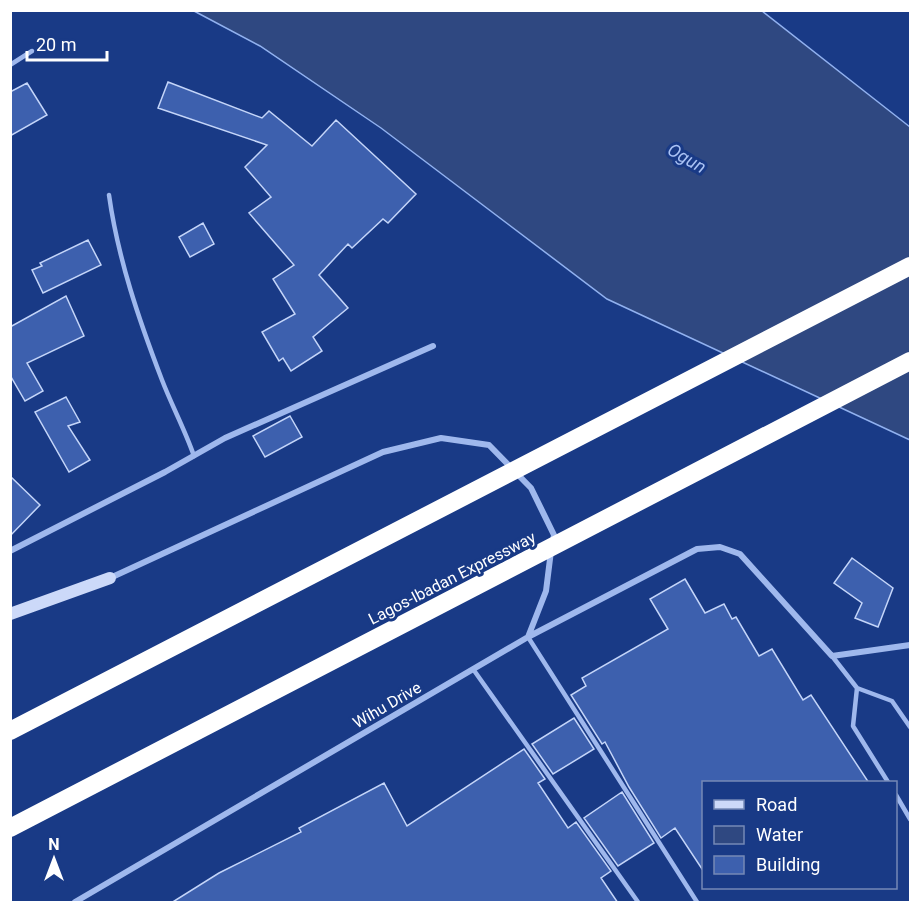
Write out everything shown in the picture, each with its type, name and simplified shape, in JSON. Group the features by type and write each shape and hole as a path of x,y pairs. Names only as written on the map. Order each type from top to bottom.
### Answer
{"highway":[{"path":"10,731 910,266"},
{"name":"Lagos-Ibadan Expressway","path":"16,826 910,361"}],"main road":[{"path":"10,614 110,578"}],"street":[{"path":"10,551 225,438 433,346"},
{"path":"110,578 382,452 441,438 489,445 531,488 554,535 546,591 528,637"},
{"name":"Wihu Drive","path":"75,903 528,637 697,549 720,547 740,554 832,656"},
{"path":"832,656 910,645"}],"lane":[{"path":"10,65 32,51"},
{"path":"109,195 120,255 163,382 194,456"},
{"path":"528,637 698,903"},
{"path":"832,656 857,688 892,701 910,727"},
{"path":"473,669 638,903"},
{"path":"857,688 853,726 887,781"},
{"path":"897,797 910,819"}],"water":[{"name":"Ogun","path":"194,11 762,11 910,127 910,440 607,299 381,128 260,46"}],"building":[{"path":"168,82 262,118 269,111 312,146 336,120 416,194 388,223 383,219 352,248 348,244 319,275 348,308 313,337 322,351 291,371 283,358 279,361 262,332 295,314 273,279 294,265 249,213 271,197 245,167 267,145 158,108"},
{"path":"27,83 47,115 10,136 10,92"},
{"path":"203,223 214,244 190,257 179,237"},
{"path":"88,240 101,265 43,293 32,270 42,266 40,263"},
{"path":"66,296 84,336 27,363 43,391 25,401 10,375 10,327"},
{"path":"66,397 80,422 68,426 90,460 69,472 35,412"},
{"path":"290,416 302,437 265,457 253,436"},
{"path":"10,476 40,505 10,536"},
{"path":"852,558 893,588 878,627 855,618 862,603 834,583"},
{"path":"685,579 705,613 724,604 732,619 736,617 759,656 772,649 803,700 811,695 868,781 702,781 702,869 675,828 661,838 629,787 605,742 602,744 571,695 586,686 582,678 668,629 650,599"},
{"path":"574,718 594,749 553,774 532,744"},
{"path":"524,749 545,779 538,783 568,828 576,822 611,871 601,878 618,903 171,903 219,873 301,832 299,828 384,783 407,826"},
{"path":"622,792 654,843 618,866 584,818"}]}
